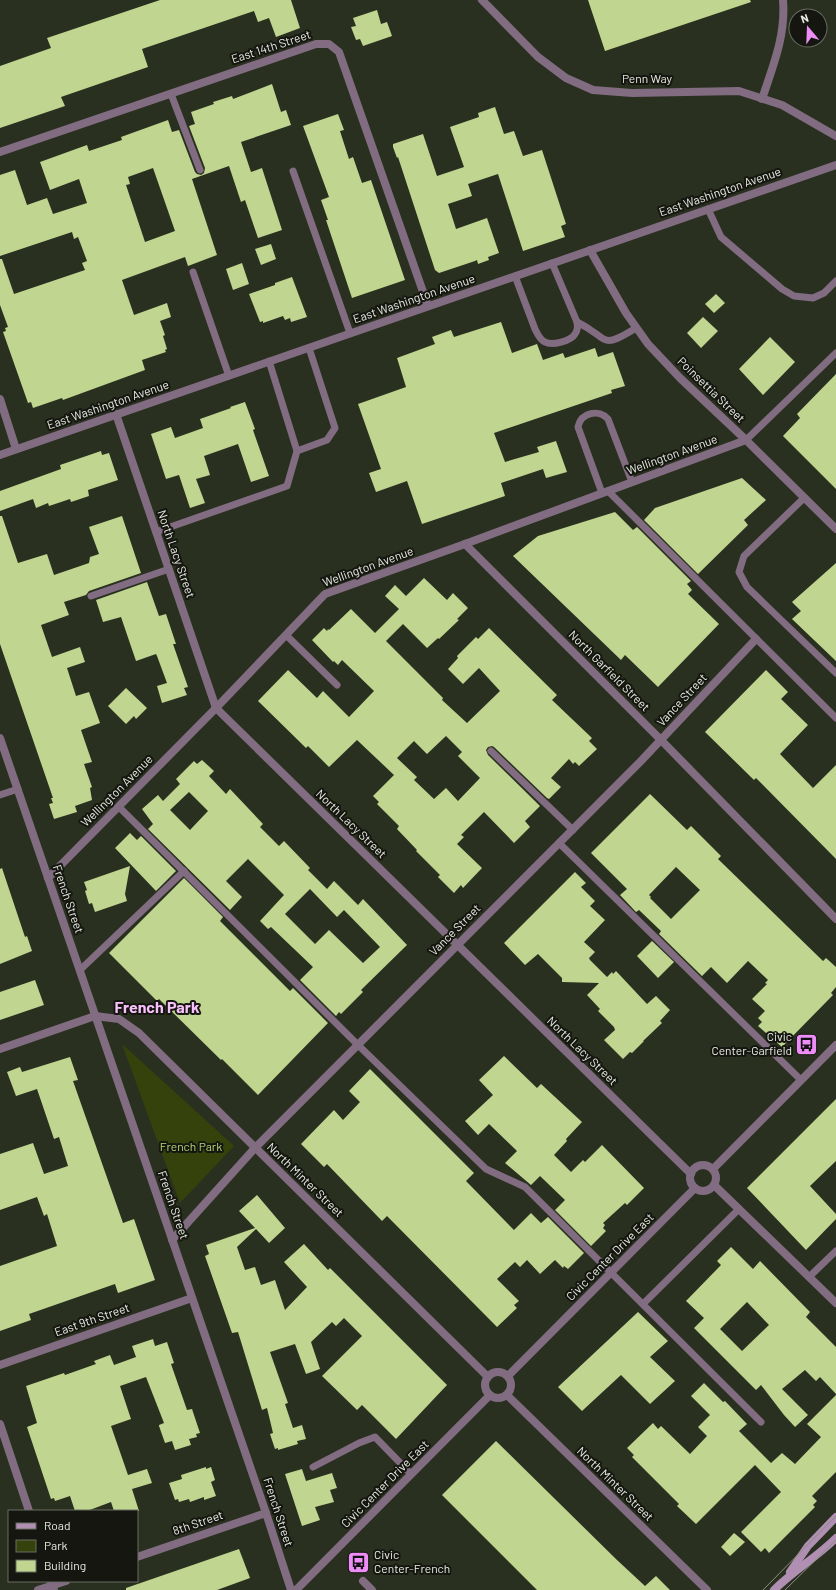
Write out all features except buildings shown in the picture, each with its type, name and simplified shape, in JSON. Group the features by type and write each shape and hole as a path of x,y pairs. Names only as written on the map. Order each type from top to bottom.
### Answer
{"main road":[{"path":"786,1578 808,1546 836,1517"},
{"path":"774,1590 786,1578 825,1549 836,1538"}],"street":[{"name":"Penn Way","path":"482,0 538,57 566,78 593,90 632,93 740,91 782,105 836,136"},
{"path":"762,99 781,44 784,10 783,0"},
{"name":"East 14th Street","path":"0,152 316,44 329,44 339,52 428,306"},
{"name":"East Washington Avenue","path":"0,454 836,165"},
{"name":"Poinsettia Street","path":"590,250 626,313 648,344 680,378 746,440 836,529"},
{"path":"0,399 16,449"},
{"name":"North Lacy Street","path":"116,414 216,708 691,1174"},
{"name":"Wellington Avenue","path":"48,878 216,708 324,594 465,544 746,440"},
{"name":"North Garfield Street","path":"465,544 661,740 836,919"},
{"name":"Vance Street","path":"172,1240 255,1148 573,830 661,740 756,639"},
{"name":"French Street","path":"0,738 266,1513 291,1590"},
{"path":"0,1049 95,1016"},
{"name":"North Minter Street","path":"95,1016 119,1020 139,1033 488,1377"},
{"path":"713,1170 836,1045"},
{"path":"703,1165 713,1170 716,1175 714,1185 711,1188 703,1191 695,1188 691,1184 691,1174 698,1166 703,1165"},
{"path":"714,1185 836,1303"},
{"name":"Civic Center Drive East","path":"508,1376 695,1188"},
{"name":"East 9th Street","path":"0,1365 192,1298"},
{"path":"498,1372 508,1376 511,1386 506,1395 498,1398 490,1395 486,1386 488,1377 493,1373 498,1372"},
{"name":"Civic Center Drive East","path":"296,1590 490,1395"},
{"name":"North Minter Street","path":"506,1395 707,1590"},
{"path":"0,1424 28,1510"},
{"name":"8th Street","path":"138,1557 266,1513"},
{"path":"363,1581 372,1590"},
{"path":"38,1590 63,1582"}],"lane":[{"path":"171,94 200,170"},
{"path":"293,172 350,334"},
{"path":"708,209 721,237 782,289 794,296 813,298 824,293 836,281"},
{"path":"515,276 535,329 545,342 552,344 570,338 575,335 578,329 577,322 552,263"},
{"path":"192,272 229,376"},
{"path":"577,322 607,341 620,338 636,328"},
{"path":"297,451 327,440 335,428 308,348"},
{"path":"746,440 836,353"},
{"path":"156,532 287,486 297,451 269,361"},
{"path":"632,482 608,419 603,414 595,413 584,417 579,421 578,427 605,492 836,718"},
{"path":"804,498 744,556 739,572 747,587 836,673"},
{"path":"91,596 169,569"},
{"path":"286,635 337,685"},
{"path":"491,751 573,830"},
{"path":"0,795 18,789"},
{"path":"119,807 358,1045 486,1169 525,1187 761,1422"},
{"path":"559,843 801,1080"},
{"path":"80,970 184,871"},
{"path":"643,1304 739,1209"},
{"path":"809,1277 836,1251"},
{"path":"313,1467 359,1443 374,1437 411,1474"}],"green space":[{"name":"French Park","path":"122,1044 234,1146 180,1203"}],"tram line":[{"path":"763,1590 836,1516"},
{"path":"785,1590 836,1540"}],"place":[{"name":"Civic Center-Garfield","path":"807,1044"},
{"name":"Civic Center-French","path":"358,1562"}],"district":[{"name":"French Park","path":"157,1007"}]}
